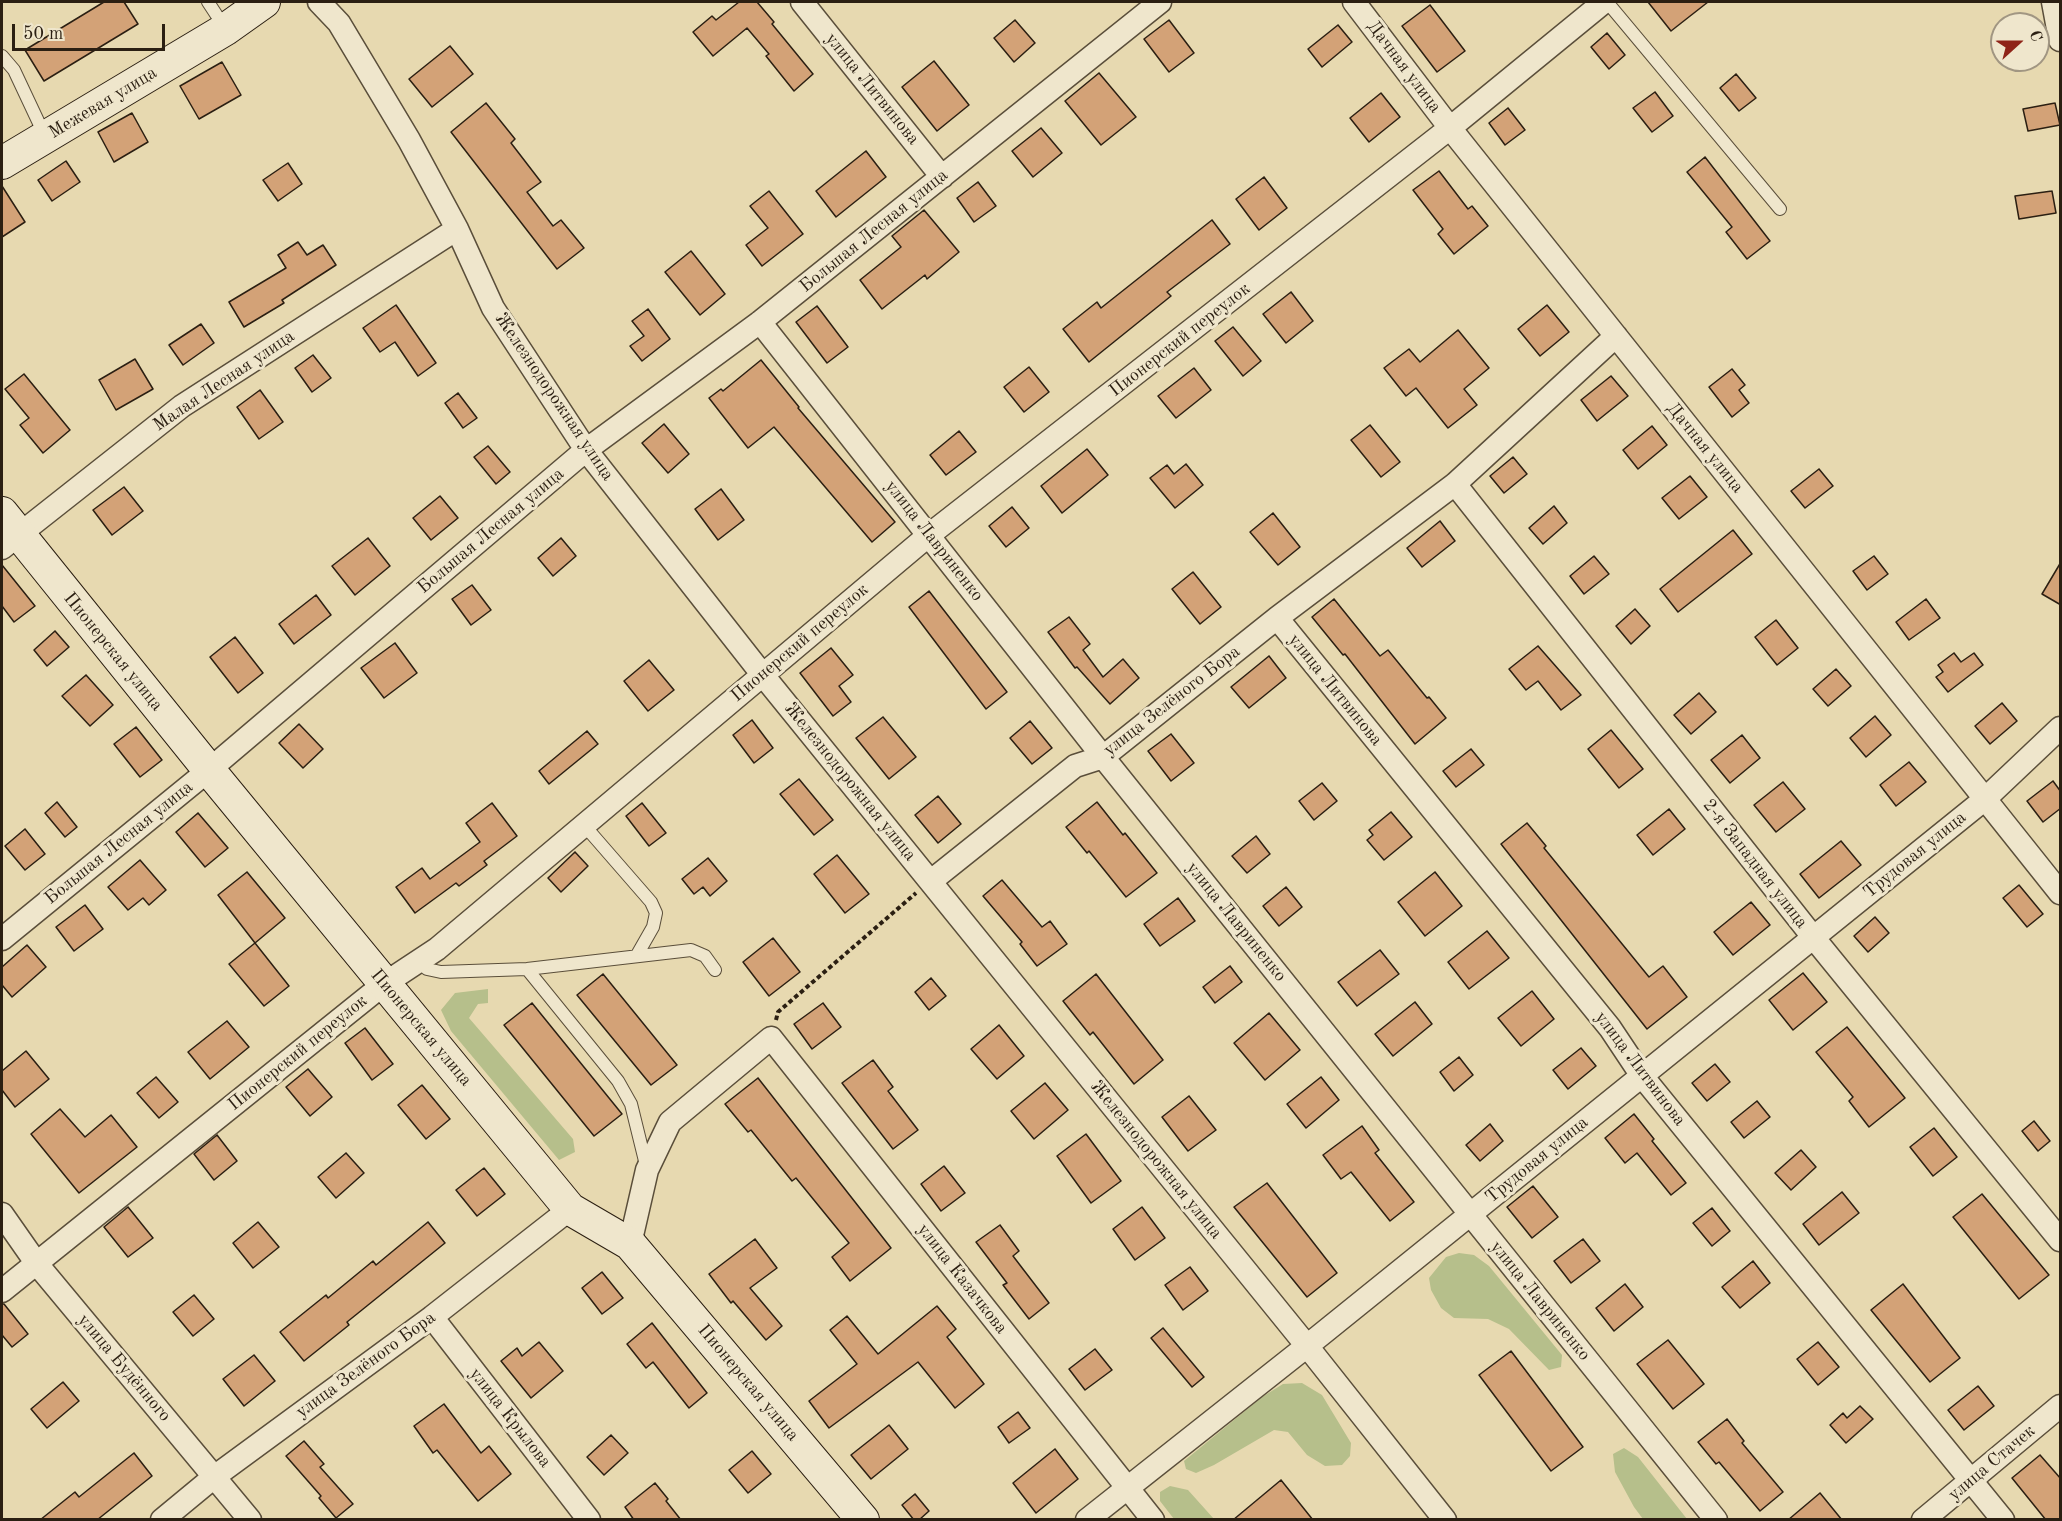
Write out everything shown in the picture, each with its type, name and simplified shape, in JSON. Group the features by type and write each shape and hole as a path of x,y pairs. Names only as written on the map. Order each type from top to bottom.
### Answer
{"street":[{"name":"Межевая улица","path":"2,163 226,29 264,2"},
{"name":"Железнодорожная улица","path":"319,2 339,23 410,140 457,229 493,308 586,450 762,674 1445,1520"},
{"name":"улица Литвинова","path":"802,2 942,177"},
{"name":"Большая Лесная улица","path":"2,939 209,770 586,450 760,322 1160,2"},
{"name":"Дачная улица","path":"1354,2 1450,128 2061,892"},
{"name":"Пионерский переулок","path":"2,1292 384,984 437,949 929,535 1450,128 1606,2"},
{"path":"2053,2 2061,40"},
{"name":"Малая Лесная улица","path":"7,532 182,406 457,229"},
{"name":"улица Лавриненко","path":"760,322 1103,757 1716,1520"},
{"name":"улица Зелёного Бора","path":"931,881 1075,766 1103,757 1277,618 1455,484 1616,336"},
{"name":"2-я Западная улица","path":"1455,484 1813,938 2061,1240"},
{"name":"Пионерская улица","path":"7,532 209,770 570,1209 630,1244 863,1520"},
{"name":"улица Литвинова","path":"1277,618 1610,1028 1642,1076 2003,1520"},
{"name":"Трудовая улица","path":"1087,1520 1985,799 2061,728"},
{"path":"630,1244 647,1170 670,1122 771,1038"},
{"name":"улица Казачкова","path":"771,1038 1153,1520"},
{"name":"улица Зелёного Бора","path":"162,1520 214,1477 432,1317 570,1209"},
{"name":"улица Будённого","path":"2,1214 37,1264 250,1520"},
{"name":"улица Крылова","path":"432,1317 589,1520"},
{"name":"улица Стачек","path":"1923,1520 2061,1406"}],"lane":[{"path":"208,2 226,29"},
{"path":"1606,2 1780,209"},
{"path":"2,56 14,70 46,137"},
{"path":"584,825 651,902 656,914 653,927 637,955"},
{"path":"418,961 427,969 441,972 527,969 691,950 705,956 715,970"},
{"path":"527,969 618,1081 631,1104 647,1170"}],"path":[{"path":"771,1038 777,1012 931,881"}],"green space":[{"path":"488,989 488,1003 478,1004 469,1018 573,1139 575,1152 559,1160 451,1031 441,1010 455,993"},
{"path":"1459,1253 1474,1255 1489,1266 1562,1355 1561,1367 1549,1370 1509,1329 1488,1319 1454,1318 1441,1308 1431,1290 1429,1278 1446,1257"},
{"path":"1302,1383 1322,1395 1351,1443 1350,1456 1342,1465 1325,1466 1307,1455 1288,1432 1274,1430 1196,1473 1186,1469 1184,1461 1262,1397 1283,1384"},
{"path":"1624,1448 1638,1457 1687,1519 1643,1519 1615,1472 1613,1454"},
{"path":"1170,1486 1188,1490 1214,1519 1174,1519 1160,1501 1160,1492"}],"building":[{"path":"104,2 124,2 138,24 44,81 25,50"},
{"path":"739,2 757,2 813,74 794,91 766,56 769,54 747,28 713,56 693,32 712,16 716,20"},
{"path":"1648,2 1708,2 1671,31"},
{"path":"1430,5 1465,51 1437,72 1402,26"},
{"path":"1015,20 1035,43 1014,62 994,38"},
{"path":"1169,20 1194,53 1169,72 1144,39"},
{"path":"1338,25 1352,42 1322,67 1308,49"},
{"path":"1607,33 1625,55 1609,69 1591,47"},
{"path":"450,46 473,74 432,107 409,79"},
{"path":"934,61 969,105 937,131 902,87"},
{"path":"222,62 241,95 199,119 180,86"},
{"path":"1099,73 1136,117 1101,145 1065,101"},
{"path":"1736,74 1756,98 1739,111 1720,88"},
{"path":"1655,92 1673,116 1652,132 1633,108"},
{"path":"1381,93 1400,117 1369,142 1350,118"},
{"path":"486,103 515,139 511,143 541,182 527,192 553,226 561,220 584,248 557,269 451,132"},
{"path":"2055,103 2060,125 2028,131 2023,109"},
{"path":"1508,108 1525,130 1505,145 1489,123"},
{"path":"132,113 148,142 114,162 98,132"},
{"path":"1041,128 1062,153 1033,177 1012,151"},
{"path":"866,151 886,177 836,217 816,191"},
{"path":"1705,157 1770,241 1747,259 1726,232 1732,227 1687,172"},
{"path":"66,161 80,182 52,201 38,180"},
{"path":"288,163 302,184 278,201 263,180"},
{"path":"1439,171 1468,209 1472,206 1488,226 1454,254 1438,234 1443,229 1413,190"},
{"path":"1264,177 1287,208 1259,230 1236,199"},
{"path":"978,182 996,206 974,222 957,198"},
{"path":"2,186 25,222 2,237"},
{"path":"769,191 803,234 762,266 746,245 768,228 750,206"},
{"path":"2052,191 2056,213 2019,219 2015,196"},
{"path":"924,210 959,252 927,279 925,275 882,309 860,280 901,247 892,236"},
{"path":"1212,220 1230,244 1167,292 1171,296 1089,362 1063,329 1097,302 1101,308"},
{"path":"298,242 307,255 323,245 336,265 282,300 284,303 244,327 229,302 286,268 278,255"},
{"path":"691,251 725,294 700,315 665,272"},
{"path":"1291,292 1313,321 1286,343 1263,314"},
{"path":"396,305 436,363 418,376 395,342 380,352 363,328"},
{"path":"1547,305 1569,332 1540,356 1518,329"},
{"path":"817,306 848,347 827,363 796,322"},
{"path":"648,309 670,339 642,361 630,346 644,336 632,321"},
{"path":"201,324 214,343 183,365 169,345"},
{"path":"1233,327 1261,361 1243,376 1215,341"},
{"path":"1458,330 1489,368 1464,389 1477,405 1448,428 1416,388 1406,396 1384,368 1409,349 1420,362"},
{"path":"313,355 331,378 312,392 295,368"},
{"path":"135,359 153,389 116,410 99,380"},
{"path":"761,360 798,408 895,522 872,542 774,427 748,448 709,398 721,389 723,391"},
{"path":"1029,367 1049,392 1024,412 1004,387"},
{"path":"1194,368 1211,390 1176,418 1158,396"},
{"path":"1732,369 1745,385 1739,390 1749,403 1732,417 1709,387"},
{"path":"24,374 70,430 43,453 20,425 29,418 5,389"},
{"path":"1611,376 1628,396 1597,421 1581,400"},
{"path":"260,390 283,422 259,439 237,407"},
{"path":"458,393 477,418 463,428 445,403"},
{"path":"664,424 689,454 668,473 642,443"},
{"path":"1370,425 1400,462 1381,477 1351,440"},
{"path":"1652,426 1667,445 1638,469 1623,450"},
{"path":"959,431 976,452 946,475 930,455"},
{"path":"488,446 510,472 496,484 474,457"},
{"path":"1087,449 1108,475 1062,513 1041,486"},
{"path":"1513,457 1527,474 1504,493 1490,476"},
{"path":"1186,464 1203,485 1175,508 1150,478 1167,465 1174,474"},
{"path":"1819,469 1833,486 1805,508 1791,491"},
{"path":"1690,476 1707,497 1679,519 1662,498"},
{"path":"124,487 143,511 112,535 93,510"},
{"path":"721,489 744,520 718,540 695,509"},
{"path":"440,496 458,518 431,540 413,518"},
{"path":"1554,506 1567,523 1543,544 1529,528"},
{"path":"1012,507 1029,528 1006,547 989,526"},
{"path":"1273,513 1300,547 1278,565 1250,532"},
{"path":"1440,521 1455,541 1422,567 1407,548"},
{"path":"1733,530 1752,554 1678,612 1660,589"},
{"path":"368,538 390,566 355,595 332,566"},
{"path":"561,538 576,556 553,576 538,558"},
{"path":"1594,556 1609,574 1584,594 1570,576"},
{"path":"1874,556 1888,574 1867,590 1853,571"},
{"path":"2061,562 2061,605 2042,594"},
{"path":"2,565 35,606 14,622 2,606"},
{"path":"1193,572 1221,607 1200,624 1172,589"},
{"path":"472,585 491,610 471,625 452,599"},
{"path":"929,591 1007,692 986,709 909,607"},
{"path":"316,595 331,615 294,644 279,624"},
{"path":"1334,599 1380,656 1388,650 1446,718 1415,744 1345,654 1343,655 1312,617"},
{"path":"1926,599 1940,618 1909,640 1896,622"},
{"path":"1635,609 1650,626 1631,644 1616,626"},
{"path":"1069,617 1090,644 1083,650 1103,677 1123,659 1139,678 1110,704 1077,667 1075,668 1048,632"},
{"path":"1776,620 1798,648 1777,665 1755,637"},
{"path":"55,631 69,647 47,666 34,650"},
{"path":"235,637 263,673 238,693 210,657"},
{"path":"395,643 417,673 384,698 361,668"},
{"path":"1538,646 1581,695 1561,710 1538,681 1526,690 1509,669"},
{"path":"831,648 853,675 839,686 851,702 833,716 800,673"},
{"path":"1954,653 1961,662 1974,653 1983,665 1948,692 1936,677 1943,672 1938,665"},
{"path":"1269,656 1286,678 1249,708 1231,687"},
{"path":"649,660 674,690 648,711 624,681"},
{"path":"1836,669 1851,686 1828,706 1813,689"},
{"path":"86,675 113,705 90,726 62,696"},
{"path":"1699,693 1716,712 1691,734 1674,715"},
{"path":"2002,703 2017,721 1990,744 1975,726"},
{"path":"1875,716 1891,735 1866,757 1850,738"},
{"path":"883,717 916,757 889,779 856,738"},
{"path":"752,720 773,748 754,763 733,735"},
{"path":"1030,721 1052,748 1032,764 1010,738"},
{"path":"299,724 323,749 303,768 279,743"},
{"path":"136,727 162,760 140,777 114,744"},
{"path":"1611,730 1643,769 1619,788 1588,749"},
{"path":"587,731 598,744 549,784 539,771"},
{"path":"1171,734 1194,763 1171,781 1148,751"},
{"path":"1742,735 1760,758 1730,783 1711,760"},
{"path":"1471,749 1484,765 1456,787 1443,771"},
{"path":"1909,762 1926,782 1896,806 1880,785"},
{"path":"799,779 833,820 814,835 780,794"},
{"path":"2053,781 2061,792 2061,808 2043,822 2027,801"},
{"path":"1783,782 1805,809 1776,832 1754,805"},
{"path":"1322,783 1337,801 1314,820 1299,801"},
{"path":"938,796 961,824 938,843 915,815"},
{"path":"57,802 77,827 65,837 45,813"},
{"path":"1097,802 1157,873 1126,897 1089,851 1087,853 1066,827"},
{"path":"492,803 517,836 484,861 487,865 459,886 456,883 415,913 396,887 422,868 430,879 480,842 466,823"},
{"path":"642,803 666,833 649,846 626,816"},
{"path":"1669,809 1685,829 1653,855 1637,835"},
{"path":"1391,812 1412,837 1384,860 1367,840 1373,835 1369,830"},
{"path":"198,813 228,848 205,867 176,832"},
{"path":"1527,823 1546,846 1544,848 1649,977 1663,966 1687,997 1647,1029 1501,844"},
{"path":"25,829 45,854 25,870 5,846"},
{"path":"1256,836 1270,854 1247,873 1232,856"},
{"path":"1841,841 1861,865 1819,898 1800,874"},
{"path":"575,852 588,866 561,892 548,878"},
{"path":"837,855 869,894 845,913 814,874"},
{"path":"708,858 727,881 710,896 703,887 694,894 682,879"},
{"path":"140,860 166,890 149,905 143,898 128,910 108,887"},
{"path":"247,872 285,918 255,943 218,895"},
{"path":"1435,872 1462,906 1425,936 1398,902"},
{"path":"1002,880 1042,927 1050,921 1067,944 1037,966 1020,944 1022,942 983,896"},
{"path":"2019,885 2043,914 2027,927 2003,898"},
{"path":"1286,887 1302,907 1279,926 1263,906"},
{"path":"1178,898 1195,921 1160,946 1144,924"},
{"path":"1751,902 1770,925 1733,955 1714,932"},
{"path":"85,905 103,929 74,951 56,927"},
{"path":"1875,917 1889,933 1868,952 1854,936"},
{"path":"1487,931 1509,958 1469,989 1448,962"},
{"path":"773,938 800,972 769,996 743,962"},
{"path":"255,943 289,986 264,1006 229,964"},
{"path":"27,945 46,967 12,997 2,985 2,967"},
{"path":"1380,950 1399,974 1357,1006 1338,982"},
{"path":"1230,966 1242,982 1215,1003 1203,987"},
{"path":"1803,973 1827,1002 1793,1030 1769,1000"},
{"path":"603,974 677,1065 651,1085 577,995"},
{"path":"1096,974 1163,1060 1134,1084 1093,1032 1090,1035 1063,1001"},
{"path":"931,978 946,996 929,1010 915,992"},
{"path":"1532,991 1554,1019 1521,1046 1498,1018"},
{"path":"1415,1002 1432,1024 1393,1056 1375,1034"},
{"path":"532,1003 622,1114 594,1136 504,1025"},
{"path":"823,1003 841,1027 812,1049 794,1024"},
{"path":"1269,1013 1300,1050 1265,1080 1234,1043"},
{"path":"227,1021 249,1047 210,1079 188,1052"},
{"path":"999,1025 1024,1056 997,1079 971,1049"},
{"path":"1847,1027 1905,1098 1869,1127 1849,1101 1853,1097 1816,1052"},
{"path":"365,1028 393,1064 372,1080 345,1043"},
{"path":"1581,1048 1596,1066 1568,1089 1553,1070"},
{"path":"26,1051 49,1079 15,1107 2,1090 2,1071"},
{"path":"1459,1057 1473,1075 1454,1091 1440,1072"},
{"path":"873,1060 893,1087 888,1091 918,1130 893,1149 842,1083"},
{"path":"1715,1064 1730,1082 1707,1101 1692,1083"},
{"path":"308,1069 332,1097 310,1116 286,1087"},
{"path":"156,1077 178,1102 159,1118 137,1093"},
{"path":"1321,1077 1339,1100 1306,1128 1287,1104"},
{"path":"758,1078 891,1248 850,1281 832,1257 849,1243 796,1178 792,1181 751,1130 748,1132 725,1104"},
{"path":"1045,1083 1068,1110 1034,1139 1011,1111"},
{"path":"422,1085 450,1119 426,1139 398,1105"},
{"path":"1189,1096 1216,1130 1188,1151 1162,1117"},
{"path":"1757,1101 1770,1117 1744,1138 1731,1122"},
{"path":"60,1109 85,1137 111,1115 137,1147 79,1193 31,1134"},
{"path":"1634,1114 1654,1139 1652,1141 1686,1183 1671,1195 1637,1153 1625,1163 1605,1138"},
{"path":"2034,1121 2050,1141 2038,1151 2022,1131"},
{"path":"1490,1124 1503,1141 1480,1161 1466,1145"},
{"path":"1362,1126 1379,1150 1375,1153 1414,1202 1390,1221 1351,1172 1341,1179 1323,1155"},
{"path":"1934,1128 1957,1157 1933,1176 1910,1147"},
{"path":"1086,1134 1121,1181 1091,1203 1057,1156"},
{"path":"217,1135 237,1161 214,1180 194,1154"},
{"path":"1801,1150 1816,1167 1791,1190 1775,1173"},
{"path":"346,1153 364,1173 336,1198 318,1177"},
{"path":"944,1166 965,1193 941,1211 921,1184"},
{"path":"484,1168 505,1194 477,1216 456,1190"},
{"path":"1267,1183 1337,1273 1307,1297 1234,1207"},
{"path":"1533,1186 1558,1217 1532,1238 1507,1207"},
{"path":"1842,1192 1859,1213 1819,1245 1803,1224"},
{"path":"1982,1194 2049,1275 2019,1299 1953,1217"},
{"path":"128,1207 153,1238 128,1257 104,1227"},
{"path":"1142,1207 1165,1238 1135,1260 1113,1229"},
{"path":"1712,1208 1730,1231 1712,1246 1693,1223"},
{"path":"258,1222 279,1247 253,1268 233,1243"},
{"path":"428,1222 445,1243 347,1322 349,1325 304,1361 280,1332 326,1295 328,1298 373,1261 376,1265"},
{"path":"1000,1225 1019,1251 1013,1256 1049,1303 1029,1319 1003,1285 1007,1283 976,1242"},
{"path":"755,1239 777,1268 750,1288 782,1326 766,1340 733,1301 731,1303 709,1274"},
{"path":"1583,1239 1600,1261 1571,1283 1554,1261"},
{"path":"1753,1261 1770,1283 1740,1308 1722,1287"},
{"path":"1190,1267 1208,1291 1183,1310 1165,1285"},
{"path":"602,1272 623,1298 602,1314 582,1288"},
{"path":"1625,1284 1643,1307 1614,1331 1596,1308"},
{"path":"1903,1284 1960,1358 1930,1382 1871,1310"},
{"path":"194,1295 214,1319 193,1336 173,1312"},
{"path":"2,1304 28,1334 12,1347 2,1335"},
{"path":"937,1306 956,1329 947,1337 984,1384 955,1408 918,1362 829,1428 809,1401 857,1364 830,1330 847,1316 878,1354"},
{"path":"652,1323 707,1393 689,1408 653,1362 646,1368 627,1344"},
{"path":"1163,1328 1204,1377 1192,1387 1151,1338"},
{"path":"1668,1340 1704,1384 1673,1409 1637,1364"},
{"path":"539,1342 563,1371 531,1398 501,1361 517,1348 522,1356"},
{"path":"1818,1342 1839,1367 1818,1385 1797,1359"},
{"path":"1095,1349 1112,1370 1085,1390 1069,1369"},
{"path":"1511,1351 1583,1447 1551,1471 1479,1375"},
{"path":"254,1355 275,1381 244,1406 223,1379"},
{"path":"63,1382 79,1401 47,1428 31,1409"},
{"path":"1978,1386 1994,1406 1964,1430 1948,1410"},
{"path":"444,1404 481,1453 489,1446 511,1474 478,1501 437,1450 433,1453 414,1426"},
{"path":"1860,1406 1873,1419 1846,1443 1830,1425 1843,1413 1847,1418"},
{"path":"1018,1412 1030,1428 1009,1443 998,1427"},
{"path":"1727,1419 1744,1441 1742,1443 1783,1492 1760,1511 1719,1462 1716,1464 1698,1442"},
{"path":"889,1425 908,1449 871,1479 851,1455"},
{"path":"611,1435 628,1453 604,1475 587,1457"},
{"path":"304,1441 324,1464 320,1467 353,1504 336,1518 319,1498 321,1496 286,1456"},
{"path":"1055,1449 1078,1479 1036,1513 1013,1483"},
{"path":"752,1451 771,1474 748,1493 729,1470"},
{"path":"134,1453 152,1476 97,1520 40,1520 75,1492 79,1497"},
{"path":"2040,1455 2061,1479 2061,1520 2046,1520 2012,1478"},
{"path":"1281,1480 1313,1520 1233,1520"},
{"path":"655,1483 681,1520 634,1520 625,1507"},
{"path":"1820,1493 1842,1520 1788,1520"},
{"path":"915,1494 929,1511 919,1520 914,1520 902,1505"}]}
